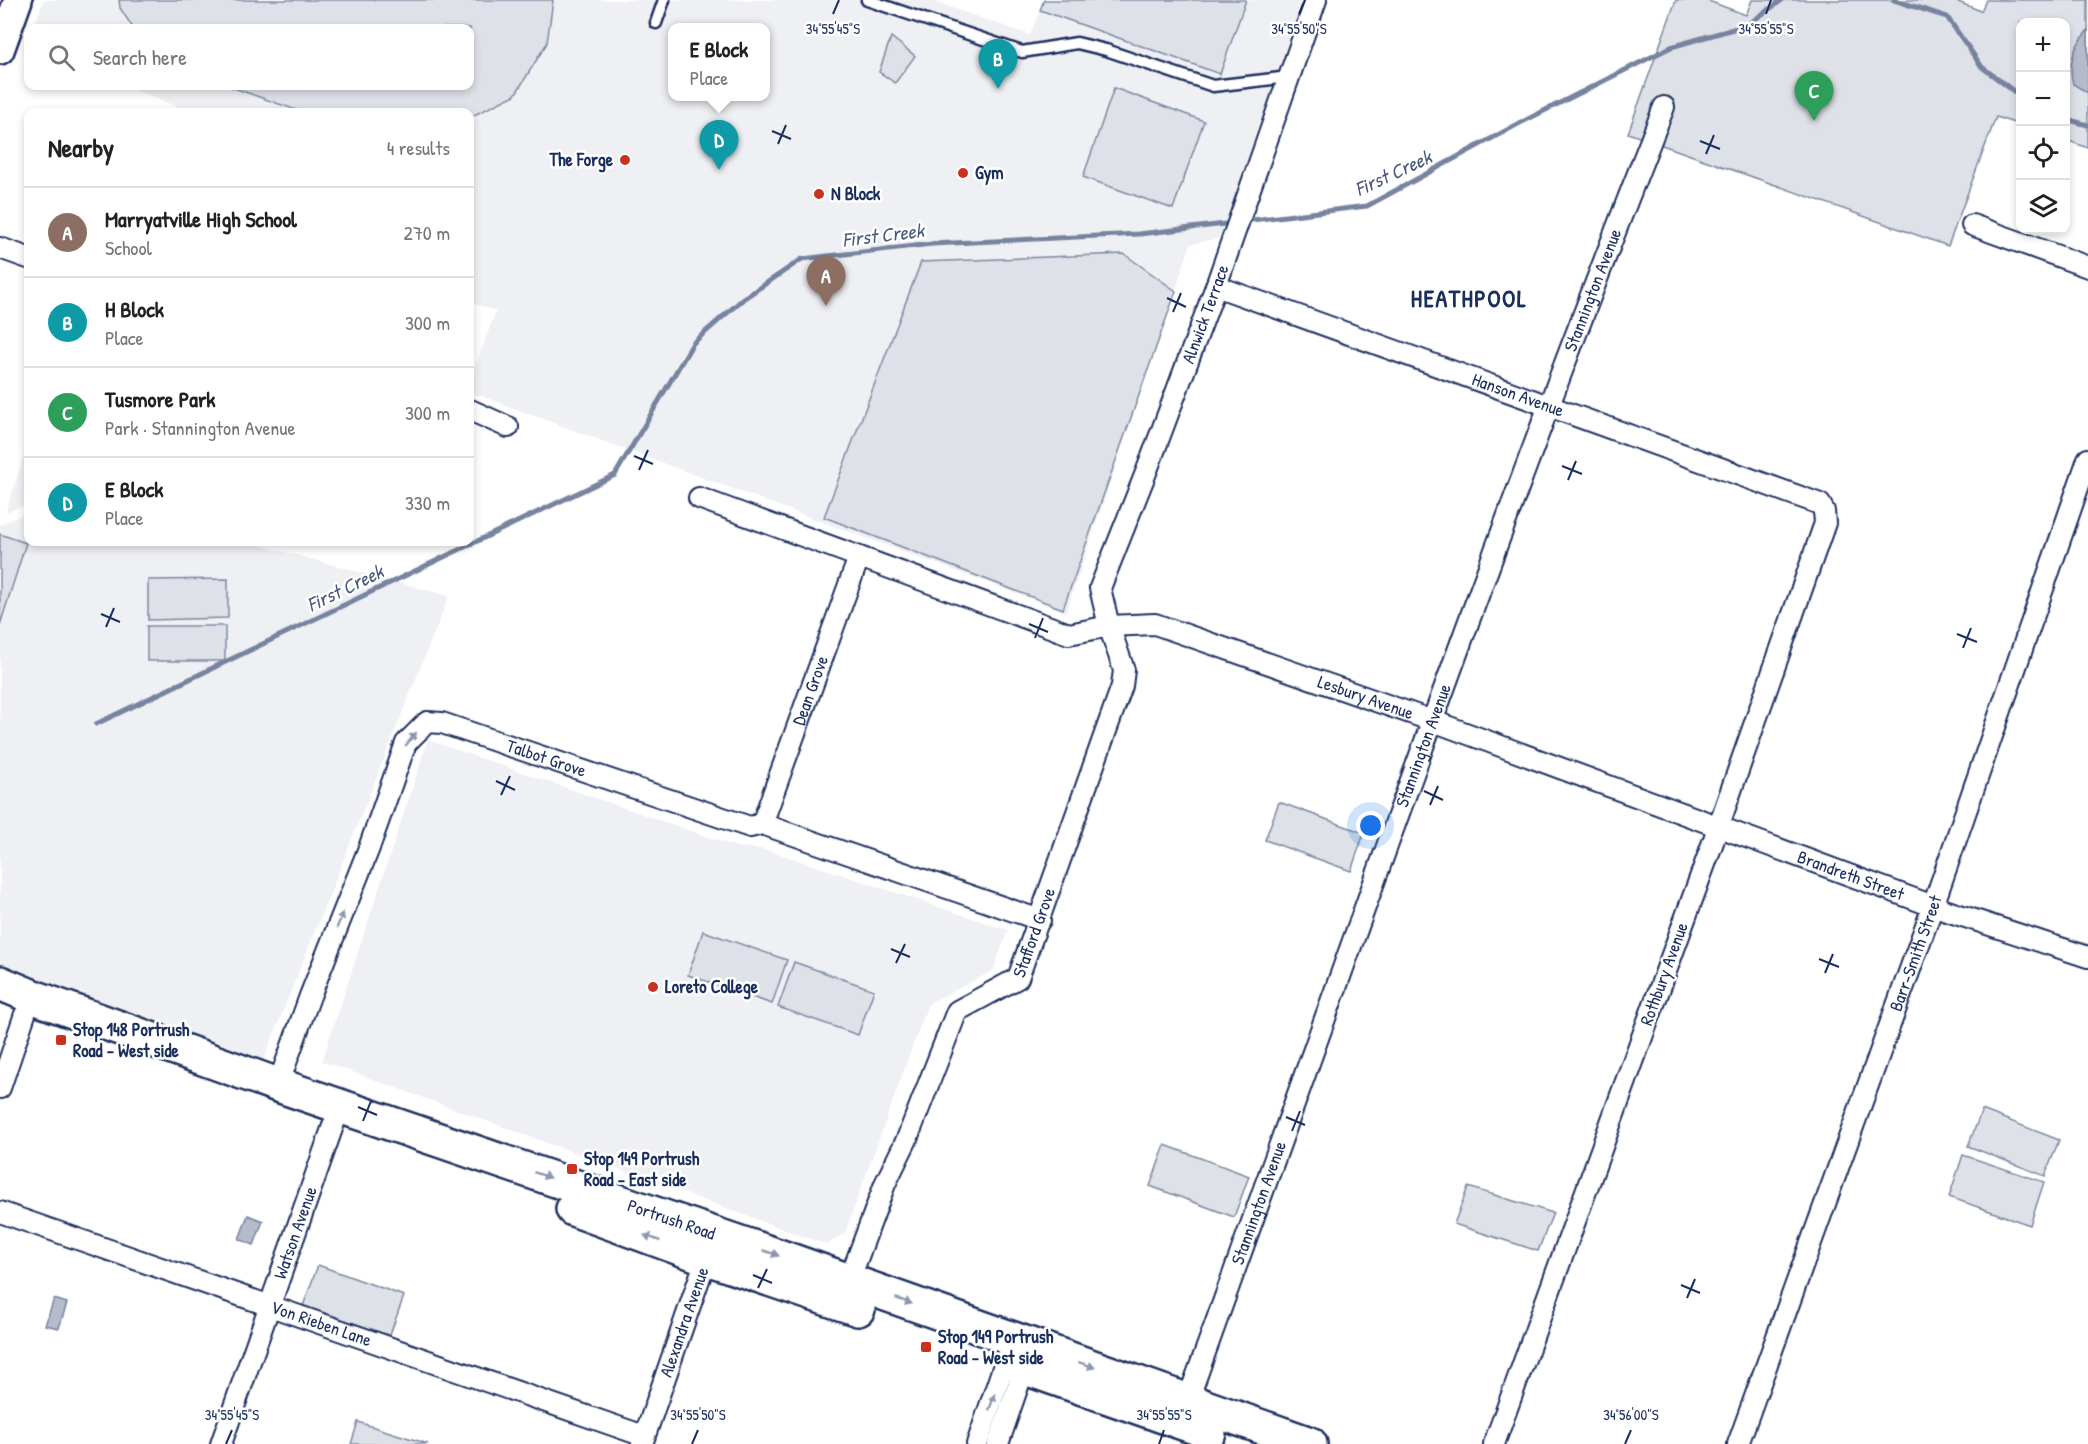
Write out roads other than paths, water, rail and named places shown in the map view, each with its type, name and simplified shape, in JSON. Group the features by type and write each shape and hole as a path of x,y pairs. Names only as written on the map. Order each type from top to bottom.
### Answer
{"highway":[{"name":"Portrush Road","path":"0,982 31,996 711,1246"},
{"name":"Portrush Road","path":"13,1009 334,1123 711,1246 1184,1412 1310,1444"},
{"name":"Portrush Road","path":"1184,1412 1243,1444"}],"main road":[{"path":"0,50 18,0"}],"street":[{"name":"Alnwick Terrace","path":"1109,626 1100,588 1216,286 1316,0"},
{"name":"Stannington Avenue","path":"1184,1412 1433,722 1550,405 1664,107"},
{"path":"1972,225 2088,267"},
{"path":"0,248 24,257"},
{"name":"Hanson Avenue","path":"1216,286 1820,504"},
{"path":"474,412 508,427"},
{"name":"Barr-Smith Street","path":"1738,1444 1933,906 2088,459"},
{"path":"699,498 1069,634 1109,626"},
{"name":"Rothbury Avenue","path":"1494,1444 1718,827 1825,523 1824,511 1820,504"},
{"name":"Dean Grove","path":"762,824 859,557"},
{"name":"Lesbury Avenue","path":"1109,626 1155,624 1433,722 1718,827"},
{"name":"Stafford Grove","path":"845,1292 885,1184 907,1139 957,1011 1018,978 1122,686 1124,670 1109,626"},
{"name":"Talbot Grove","path":"278,1085 369,848 406,743 427,722 442,723 750,827 762,824 1040,920"},
{"name":"Brandreth Street","path":"1718,827 1933,906 2088,957"},
{"path":"0,1088 13,1009"},
{"name":"Watson Avenue","path":"221,1444 334,1123"},
{"name":"Von Rieben Lane","path":"0,1212 270,1305 643,1440"},
{"name":"Alexandra Avenue","path":"643,1440 711,1246"},
{"path":"977,1444 1019,1353"},
{"path":"998,1444 1019,1353"}],"lane":[{"path":"656,23 664,0"},
{"path":"867,0 1022,52 1046,46 1077,43 1106,50 1213,86 1289,77"}],"water":[{"path":"2088,30 2088,93 2073,84 2071,62 2079,42"},
{"path":"248,1215 263,1221 254,1245 239,1239"},
{"path":"54,1299 67,1303 59,1328 45,1325"}],"waterway":[{"name":"First Creek","path":"1244,221 1367,206 1520,123 1671,47 1747,25 1782,0"},
{"name":"First Creek","path":"1894,0 1947,17 1982,67 2016,93"},
{"name":"First Creek","path":"2070,120 2088,125"},
{"name":"First Creek","path":"474,543 615,475 693,343 743,299 802,259 932,244 1139,234 1234,223"},
{"name":"First Creek","path":"96,724 467,546"}],"place":[{"name":"H Block","path":"998,89"},
{"name":"Tusmore Park","path":"1814,121"},
{"name":"The Forge","path":"625,160"},
{"name":"E Block","path":"719,170"},
{"name":"Gym","path":"963,173"},
{"name":"N Block","path":"819,194"},
{"name":"Marryatville High School","path":"826,306"},
{"name":"Loreto College","path":"653,987"},
{"name":"Stop 148 Portrush Road - West side","path":"61,1040"},
{"name":"Stop 149 Portrush Road - East side","path":"572,1169"},
{"name":"Stop 149 Portrush Road - West side","path":"926,1347"}],"district":[{"name":"HEATHPOOL","path":"1469,299"}]}
